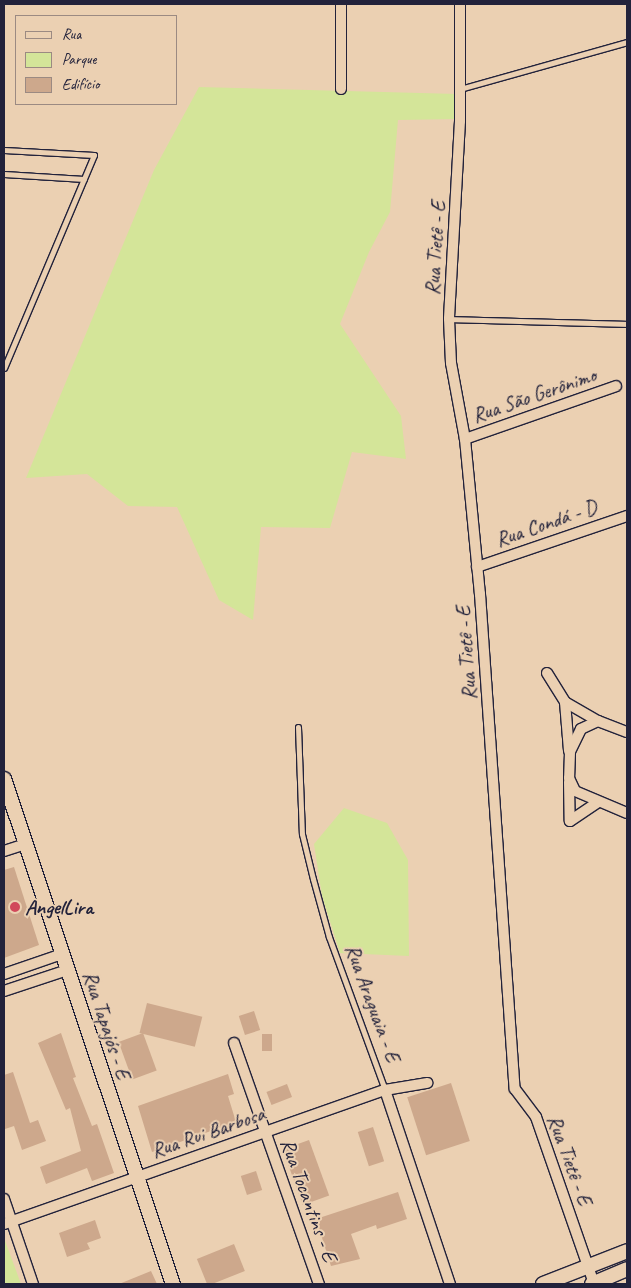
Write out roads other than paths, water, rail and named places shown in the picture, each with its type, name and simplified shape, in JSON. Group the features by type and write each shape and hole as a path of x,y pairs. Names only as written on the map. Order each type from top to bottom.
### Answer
{"street":[{"path":"341,4 341,89"},
{"name":"Rua Tietê - E","path":"460,4 458,205 449,319 451,363 465,439 477,567 515,1089 536,1117 593,1284"},
{"name":"Rua São Gerônimo","path":"465,439 616,386"},
{"name":"Rua Condá - D","path":"477,567 627,516"},
{"path":"548,673 565,702 570,752 570,821 598,802"},
{"path":"565,702 598,721 627,732"},
{"path":"570,752 581,729 598,721"},
{"path":"569,778 575,791 627,813"},
{"name":"Rua Tapajós - E","path":"4,779 173,1284"},
{"path":"4,851 26,844"},
{"path":"4,974 62,954"},
{"path":"4,991 67,970"},
{"name":"Rua Tocantins - E","path":"234,1043 319,1284"},
{"name":"Rua Rui Barbosa","path":"8,1223 385,1090 428,1083"},
{"name":"Rua Araguaia - E","path":"385,1090 450,1284"},
{"path":"4,1199 8,1223 33,1284"},
{"path":"544,1284 589,1269 627,1251"},
{"path":"593,1284 627,1269"}],"lane":[{"path":"460,89 627,42"},
{"path":"4,150 94,155 4,368"},
{"path":"4,174 84,179"},
{"path":"449,319 627,324"},
{"name":"Rua Araguaia - E","path":"298,727 302,834 329,937 385,1090"}],"place":[{"name":"AngelLira","path":"15,907"}]}
